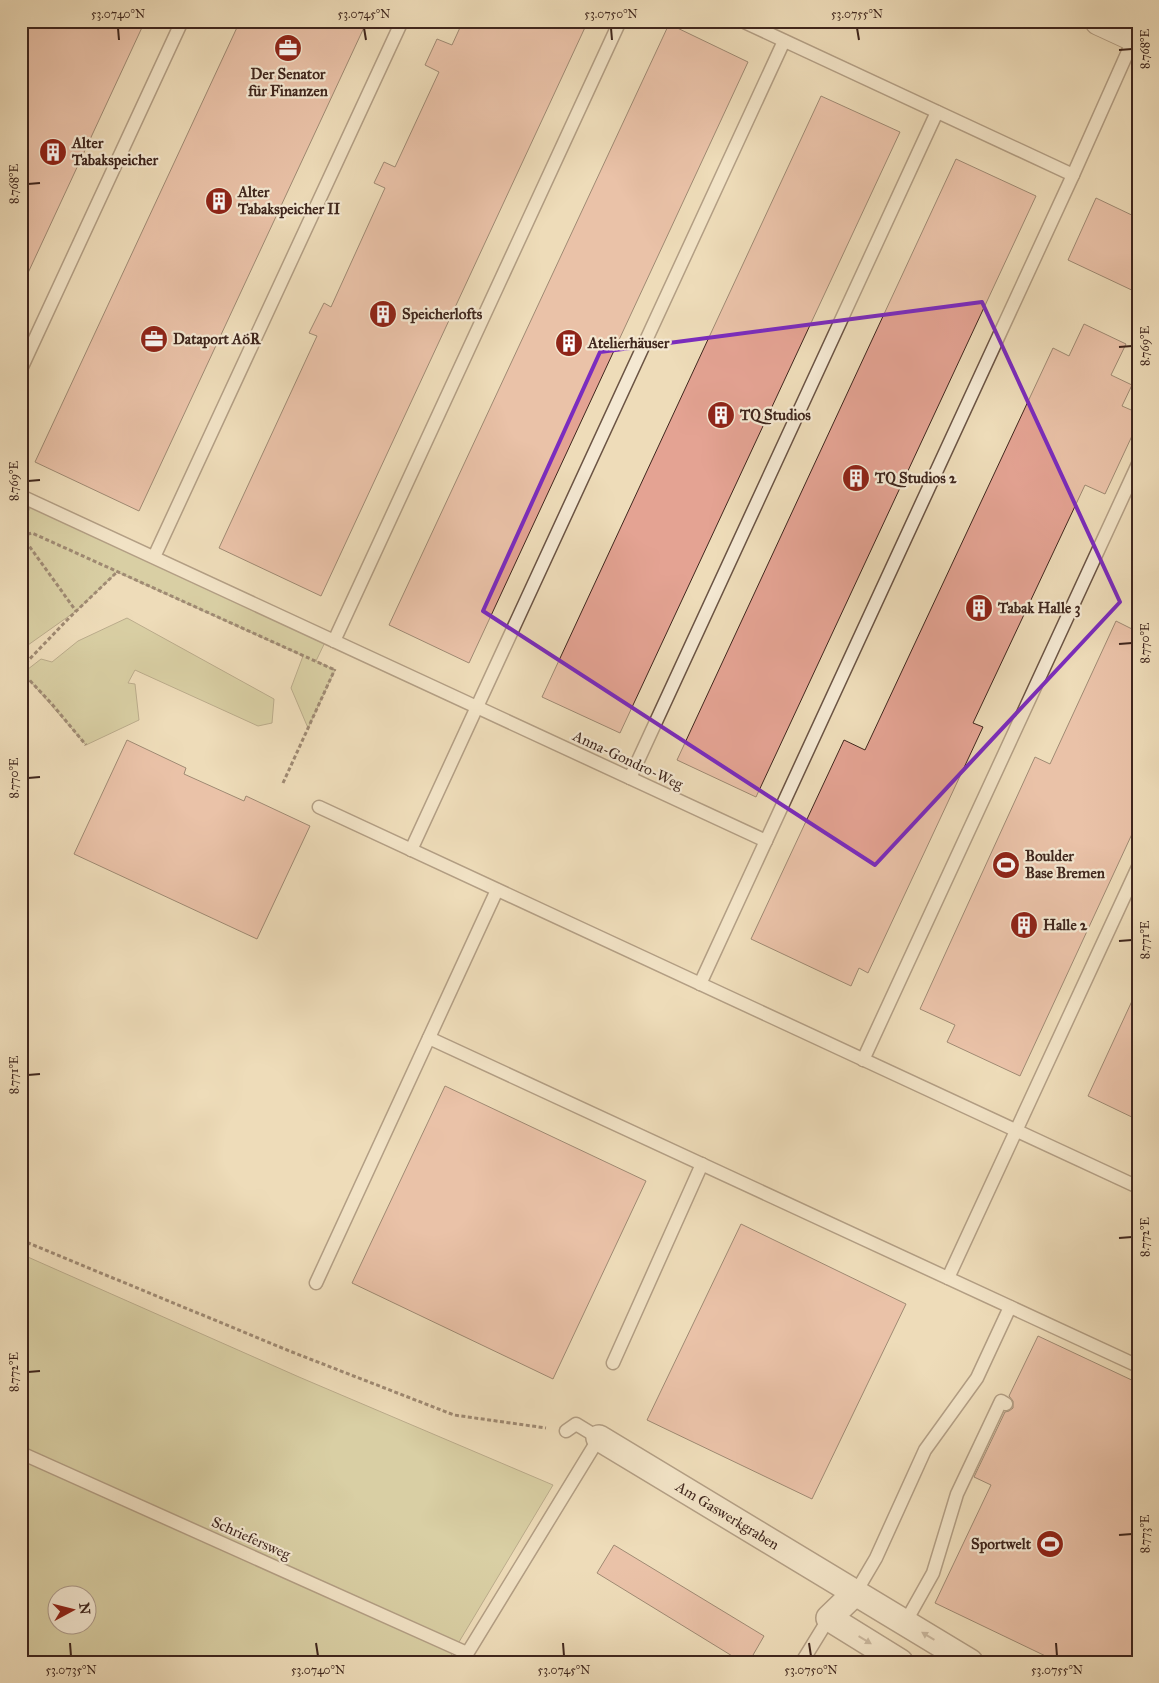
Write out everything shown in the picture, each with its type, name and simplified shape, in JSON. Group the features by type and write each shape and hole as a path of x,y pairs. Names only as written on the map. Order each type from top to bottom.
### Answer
{"street":[{"path":"1099,21 1136,38"},
{"name":"Am Gaswerkgraben","path":"599,1438 970,1662"},
{"path":"856,1592 829,1618 900,1662"}],"lane":[{"path":"21,369 182,21"},
{"path":"154,558 402,21"},
{"path":"334,641 620,21"},
{"path":"742,21 770,27 784,41 1073,175"},
{"path":"700,984 1136,38"},
{"path":"411,850 784,41"},
{"path":"630,778 937,112"},
{"path":"863,1060 1138,464"},
{"name":"Anna-Gondro-Weg","path":"21,496 766,841"},
{"path":"318,808 1138,1187"},
{"path":"948,1278 1138,867"},
{"path":"316,1283 497,890"},
{"path":"429,1038 1138,1366"},
{"path":"613,1363 702,1164"},
{"path":"856,1592 876,1558 925,1450 977,1378 1010,1307"},
{"path":"905,1622 933,1573 957,1494 1000,1401 1006,1404"},
{"path":"566,1431 576,1424 599,1438"},
{"name":"Schriefersweg","path":"21,1453 465,1658 599,1438"},
{"path":"802,1662 829,1618"}],"path":[{"path":"76,611 22,536 32,533 335,670 284,783"},
{"path":"86,745 21,669 69,618 117,572"},
{"path":"21,1240 292,1352 454,1415 566,1431"}],"highlighted area":[{"path":"982,302 1120,602 875,865 483,611 600,352"}],"green space":[{"path":"33,501 327,638 316,661 335,670 308,728 291,688 303,656 117,572 76,611 21,650 21,544 29,545 21,536 21,528"},
{"path":"127,618 274,699 272,723 258,726 135,670 128,683 135,684 139,720 86,745 23,673 41,659 52,662 78,641"},
{"path":"21,1254 299,1377 553,1485 447,1662 21,1662"}],"building":[{"name":"Alter Tabakspeicher","path":"21,21 145,21 21,288"},
{"name":"Alter Tabakspeicher II","path":"240,21 367,21 139,511 35,462"},
{"name":"Speicherlofts","path":"463,21 588,21 321,596 219,548 317,336 309,333 324,303 331,307 385,188 374,183 384,162 395,167 439,72 425,65 437,39 452,45"},
{"name":"Atelierhäuser","path":"669,24 748,62 469,663 389,625"},
{"name":"TQ Studios","path":"821,96 900,132 620,733 542,697"},
{"name":"TQ Studios 2","path":"956,159 1036,196 756,797 677,760"},
{"path":"1096,198 1138,218 1138,293 1068,260"},
{"name":"Tabak Halle 3","path":"1084,324 1126,344 1111,375 1132,385 1122,406 1138,413 1138,423 1105,494 1085,485 973,723 983,727 868,973 859,968 851,986 751,939 844,740 865,750 1053,348 1069,356"},
{"name":"Halle 2","path":"1116,621 1138,632 1138,821 1020,1076 947,1042 955,1025 920,1009 1035,757 1050,764"},
{"path":"127,740 186,768 184,774 244,801 246,796 310,826 257,939 74,854"},
{"path":"1138,988 1138,1120 1088,1096"},
{"path":"445,1086 646,1181 553,1379 352,1283"},
{"path":"741,1224 906,1304 812,1499 647,1420"},
{"name":"Sportwelt","path":"1038,1336 1138,1383 1138,1662 1058,1662 935,1603 991,1485 974,1477 1005,1412 1013,1408 1013,1401 1009,1396"},
{"path":"614,1545 764,1636 749,1662 742,1662 597,1573"}],"place":[{"name":"Der Senator für Finanzen","path":"288,48"},
{"name":"Alter Tabakspeicher","path":"53,152"},
{"name":"Alter Tabakspeicher II","path":"219,201"},
{"name":"Speicherlofts","path":"383,314"},
{"name":"Dataport AöR","path":"154,339"},
{"name":"Atelierhäuser","path":"569,343"},
{"name":"TQ Studios","path":"721,415"},
{"name":"TQ Studios 2","path":"856,478"},
{"name":"Tabak Halle 3","path":"979,608"},
{"name":"Boulder Base Bremen","path":"1006,865"},
{"name":"Halle 2","path":"1024,925"},
{"name":"Sportwelt","path":"1050,1544"}]}
